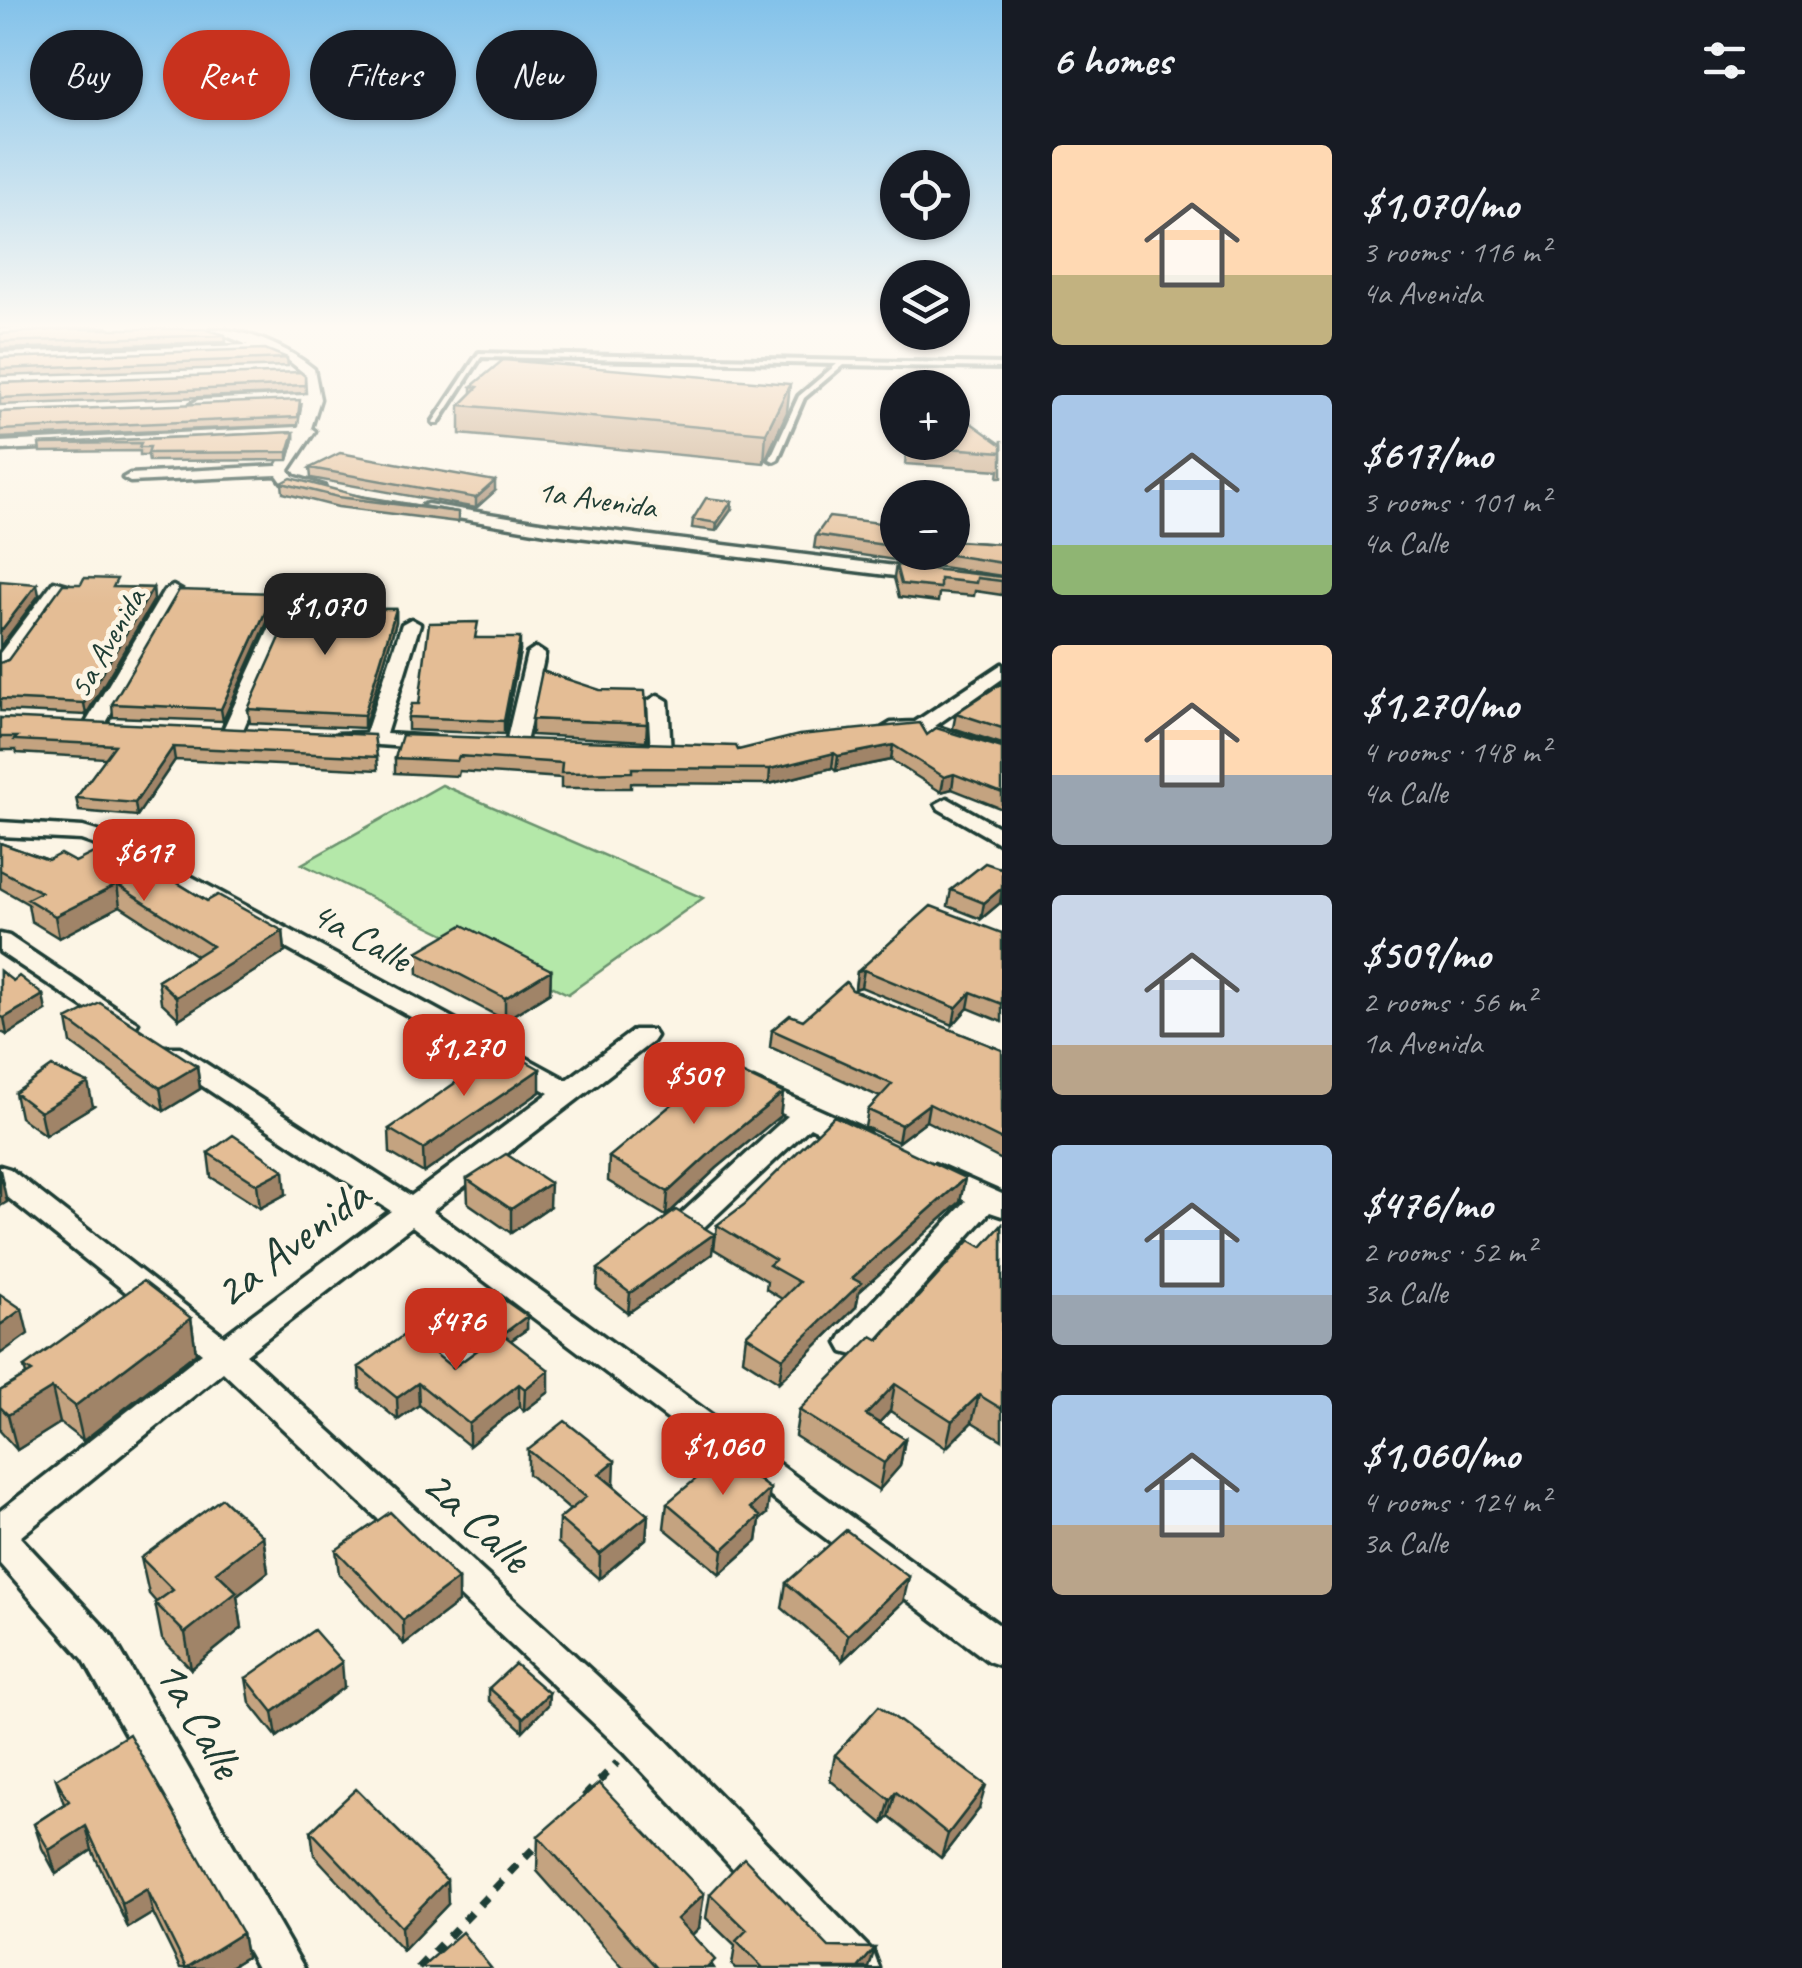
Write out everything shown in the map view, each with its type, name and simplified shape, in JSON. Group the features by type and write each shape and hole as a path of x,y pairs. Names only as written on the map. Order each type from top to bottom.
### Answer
{"street":[{"path":"282,470 308,430 309,421"},
{"path":"0,446 308,430"},
{"path":"130,478 282,470"},
{"path":"282,470 287,479 339,493"},
{"name":"1a Avenida","path":"412,506 566,531 942,576"},
{"path":"0,666 60,586"},
{"name":"5a Avenida","path":"94,726 172,591"},
{"path":"231,732 291,598"},
{"path":"374,740 411,624"},
{"path":"515,747 536,654"},
{"path":"920,728 998,677"},
{"path":"658,701 660,753"},
{"path":"863,730 920,728 1002,755"},
{"path":"321,737 462,744"},
{"path":"947,804 1002,838"},
{"name":"4a Calle","path":"0,828 83,834 112,843 568,1093"},
{"path":"0,941 412,1211 1002,1649"},
{"name":"2a Avenida","path":"0,1536 224,1352 643,1036"},
{"path":"732,1078 879,1148"},
{"path":"692,1220 807,1114"},
{"path":"854,1343 994,1202 915,1164"},
{"name":"2a Calle","path":"0,1176 224,1352 638,1740 858,1968"},
{"name":"1a Calle","path":"0,1536 98,1648 282,1968"}],"lane":[{"path":"774,459 791,421"}],"path":[{"path":"570,1812 638,1740"},
{"path":"418,1968 556,1826"}],"green space":[{"path":"442,785 703,898 568,994 302,864"}],"building":[{"path":"0,421 210,421 0,430"},
{"path":"633,421 772,421 766,433"},
{"path":"970,423 1002,445 1002,452 970,450"},
{"path":"294,432 288,452 148,453 150,447 139,447 141,443 39,444"},
{"path":"340,453 495,481 476,498 310,468"},
{"path":"291,478 363,497 458,512 338,497 282,483"},
{"path":"706,498 732,501 717,523 693,519"},
{"path":"829,517 880,523 880,544 816,535"},
{"path":"970,542 1002,544 1002,563 970,558"},
{"path":"897,570 1002,577 1002,581 977,578 976,583 940,579 940,588 901,584"},
{"path":"84,578 117,579 113,587 153,588 84,703 0,699 0,663 8,660 63,584 81,584"},
{"path":"0,581 37,584 0,632"},
{"path":"179,590 274,593 221,709 112,704"},
{"path":"299,595 346,596 345,599 352,599 350,607 357,609 396,609 364,715 248,709"},
{"path":"478,622 475,638 520,638 504,721 408,717 412,704 419,704 429,623"},
{"path":"542,671 600,690 645,691 647,724 532,719"},
{"path":"1002,683 1002,728 956,713"},
{"path":"0,718 374,735 377,757 173,747 135,803 76,798 115,745 0,737"},
{"path":"920,723 927,735 936,728 1002,748 1002,793 954,774 944,777 893,745 838,756 834,753 770,769 632,768 632,772 561,773 562,763 459,756 457,761 395,758 402,735 736,746 738,750 799,735"},
{"path":"118,841 143,855 137,858 207,901 218,895 283,931 176,997 158,980 212,946 117,885 55,916 27,899 41,892 0,870 0,843 48,860 60,854 75,862"},
{"path":"985,863 1002,866 1002,888 984,903 951,890"},
{"path":"931,906 1002,933 1002,1004 971,992 956,1008 864,970 857,972"},
{"path":"463,925 551,970 505,998 417,952"},
{"path":"0,971 13,981 19,976 43,995 4,1018 0,1016"},
{"path":"846,982 852,990 1002,1050 1002,1140 929,1104 901,1125 868,1110 892,1084 772,1030 790,1015 803,1020"},
{"path":"100,1003 197,1066 160,1088 67,1020"},
{"path":"504,1049 540,1069 423,1149 389,1129"},
{"path":"52,1067 88,1083 40,1112 15,1093"},
{"path":"715,1068 727,1074 733,1069 783,1093 668,1192 609,1157"},
{"path":"834,1116 965,1178 852,1278 861,1283 783,1358 746,1335 799,1282 769,1265 775,1260 717,1225 745,1204"},
{"path":"233,1135 284,1170 257,1184 208,1153"},
{"path":"506,1154 550,1183 511,1209 467,1179"},
{"path":"676,1210 714,1234 630,1293 598,1269"},
{"path":"1002,1225 1002,1409 979,1395 952,1421 895,1384 866,1415 905,1439 884,1463 799,1410 872,1336 879,1340 970,1240 982,1247"},
{"path":"143,1281 191,1318 75,1406 52,1388 8,1415 0,1407 0,1391 32,1372 24,1367"},
{"path":"0,1294 22,1309 0,1325"},
{"path":"500,1297 527,1316 492,1340 467,1321"},
{"path":"408,1332 453,1368 501,1333 549,1370 525,1389 519,1384 469,1424 418,1383 397,1398 359,1367"},
{"path":"565,1421 615,1461 599,1474 648,1515 600,1554 559,1519 586,1497 528,1450"},
{"path":"734,1447 762,1468 753,1476 770,1489 750,1508 760,1516 723,1550 667,1503"},
{"path":"222,1498 263,1536 216,1572 237,1592 185,1633 155,1603 173,1590 141,1558"},
{"path":"390,1512 458,1579 403,1620 336,1550"},
{"path":"846,1530 909,1577 848,1635 786,1583"},
{"path":"314,1630 342,1662 273,1712 246,1678"},
{"path":"515,1664 549,1693 523,1718 489,1688"},
{"path":"879,1706 986,1785 948,1834 896,1792 890,1800 835,1755"},
{"path":"129,1734 242,1933 186,1968 147,1889 122,1904 86,1826 49,1850 34,1824 69,1801 56,1779"},
{"path":"599,1783 704,1894 677,1919 715,1960 707,1968 657,1968 538,1836"},
{"path":"356,1789 447,1880 401,1927 311,1831"},
{"path":"744,1858 829,1947 875,1948 858,1968 763,1968 736,1941 747,1930 710,1894"},
{"path":"462,1932 491,1968 421,1968"}]}
